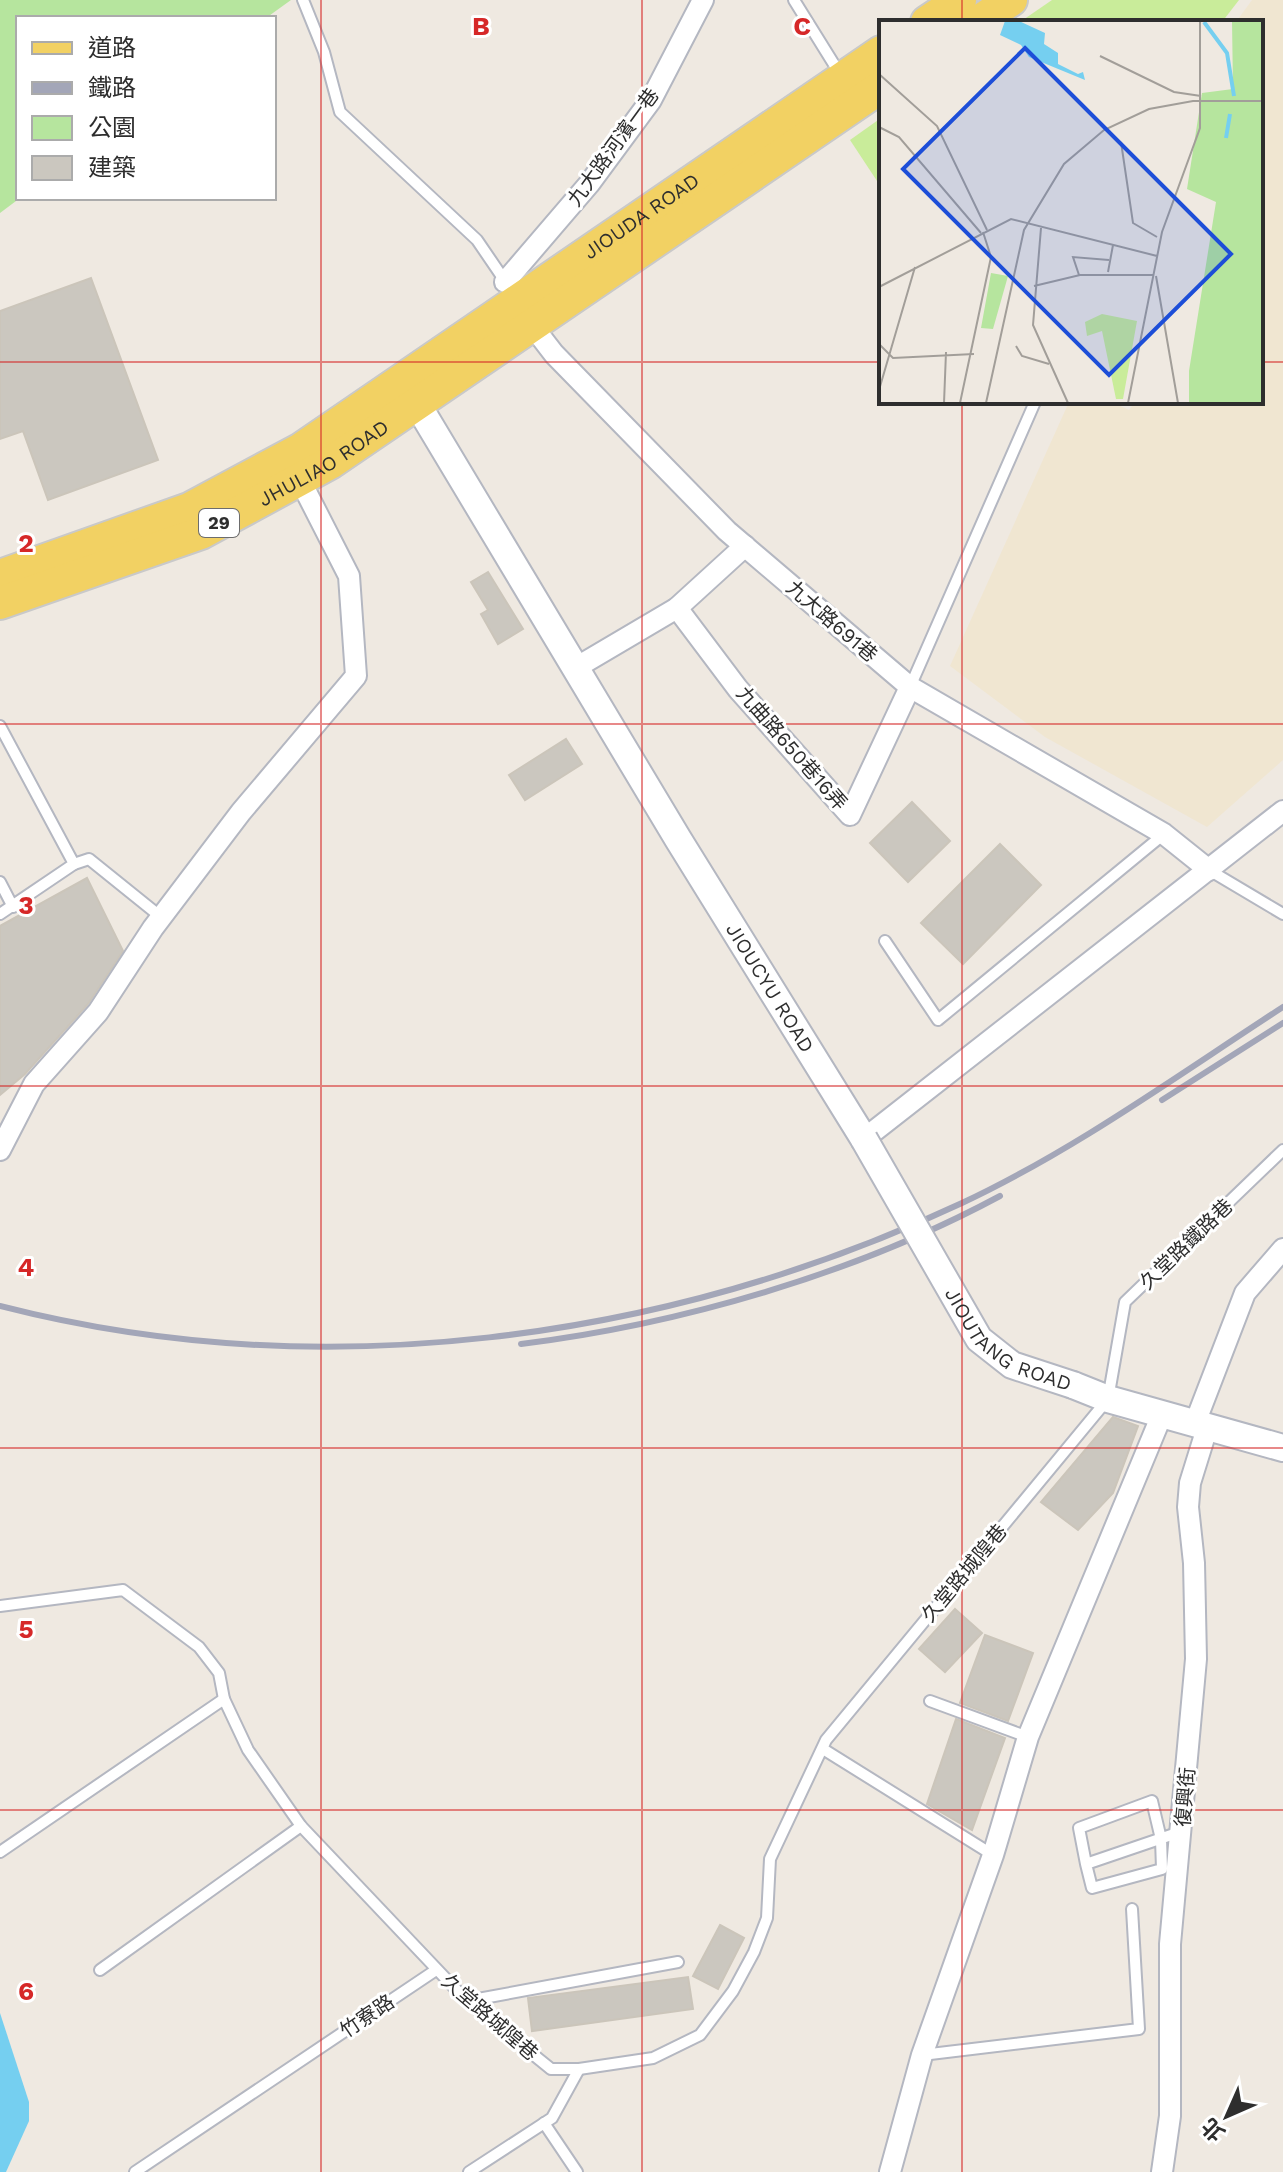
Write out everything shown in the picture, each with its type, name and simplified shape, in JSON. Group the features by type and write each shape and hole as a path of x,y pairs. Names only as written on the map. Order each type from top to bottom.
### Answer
{"main road":[{"path":"930,20 960,0"},
{"path":"981,20 1011,0"},
{"name":"JIOUDA ROAD","path":"410,391 518,302 861,89 879,56"},
{"name":"JHULIAO ROAD","path":"0,576 168,530 201,533 300,480 410,391"},
{"name":"JHULIAO ROAD","path":"0,603 168,530 301,449 410,391"}],"street":[{"name":"九大路河濱一巷","path":"518,302 589,184 651,100 703,0"},
{"name":"九大路691巷","path":"518,302 745,546 910,687 1164,834 1209,870"},
{"name":"JIOUCYU ROAD","path":"410,391 678,839 864,1139"},
{"path":"0,1150 34,1084 98,1012 161,917 241,812 356,676 349,576 300,480"},
{"path":"577,667 677,608 745,546"},
{"name":"九曲路650巷16弄","path":"677,608 738,689 850,815 910,687"},
{"path":"864,1139 1283,811"},
{"name":"JIOUTANG ROAD","path":"864,1139 979,1339 1012,1365 1108,1399 1283,1448"},
{"name":"復興街","path":"1162,2172 1170,2116 1170,1944 1196,1659 1194,1563 1188,1507 1190,1483 1202,1424 1245,1293 1283,1249"},
{"path":"890,2172 922,2055 993,1855 1028,1737 1163,1412"}],"lane":[{"path":"303,0 324,52 340,112 477,240 518,302"},
{"path":"794,0 861,89"},
{"path":"910,687 1034,404"},
{"path":"0,726 74,864"},
{"path":"885,941 938,1020 1164,834"},
{"path":"0,914 74,864 89,859 161,917"},
{"path":"1209,870 1283,914"},
{"path":"0,882 13,907"},
{"name":"久堂路鐵路巷","path":"1108,1399 1125,1302 1283,1150"},
{"name":"久堂路城隍巷","path":"436,1970 519,2046 551,2069 579,2069 653,2058 700,2035 733,1991 754,1952 767,1918 770,1859 826,1740 1108,1399"},
{"path":"0,1606 123,1590 199,1647 219,1673 224,1699 248,1750 301,1826 436,1970"},
{"path":"0,1852 224,1699"},
{"path":"930,1701 1028,1737"},
{"path":"823,1749 993,1855"},
{"path":"1152,1801 1161,1839 1162,1869 1092,1888 1086,1864 1079,1828 1152,1801"},
{"path":"100,1970 301,1826"},
{"path":"1086,1864 1182,1832"},
{"path":"922,2055 1139,2029 1132,1909"},
{"path":"467,2001 678,1962"},
{"name":"竹寮路","path":"135,2172 436,1970"},
{"path":"476,2170 544,2123 559,2107 579,2069"},
{"path":"544,2123 577,2172"}],"shaded area":[{"path":"1252,0 1283,0 1283,760 1207,827 1045,737 950,666 1068,404 1116,404 1129,410 1134,404 1263,404 1263,20 1237,20"}],"green space":[{"path":"0,0 291,0 269,16 16,16 17,200 0,213"},
{"path":"1052,0 1239,0 1224,20 1023,20"},
{"path":"879,119 879,184 850,140"}],"water":[{"path":"0,2013 29,2102 29,2121 6,2172 0,2172"}],"building":[{"path":"91,278 158,460 48,500 23,431 0,439 0,311"},
{"path":"488,572 523,629 498,644 481,614 488,610 471,582"},
{"path":"566,739 582,764 525,800 509,775"},
{"path":"912,802 950,841 908,882 870,843"},
{"path":"1000,844 1041,885 963,964 921,923"},
{"path":"87,878 123,951 88,1004 25,1074 0,1095 0,926"},
{"path":"1113,1417 1138,1426 1113,1493 1078,1530 1041,1502"},
{"path":"955,1609 982,1633 945,1672 919,1649"},
{"path":"985,1635 1033,1653 1008,1721 960,1703"},
{"path":"956,1719 1005,1738 972,1830 927,1804"},
{"path":"720,1925 744,1938 718,1989 693,1976"},
{"path":"688,1977 693,2009 532,2031 528,1998"}],"railway":[{"path":"0,1306 121,1331 243,1344 366,1346 489,1337 611,1318 731,1289 848,1251 962,1203 1086,1136 1283,1007"},
{"path":"1162,1100 1283,1023"},
{"path":"521,1344 644,1323 767,1291 887,1249 1000,1196"}]}
